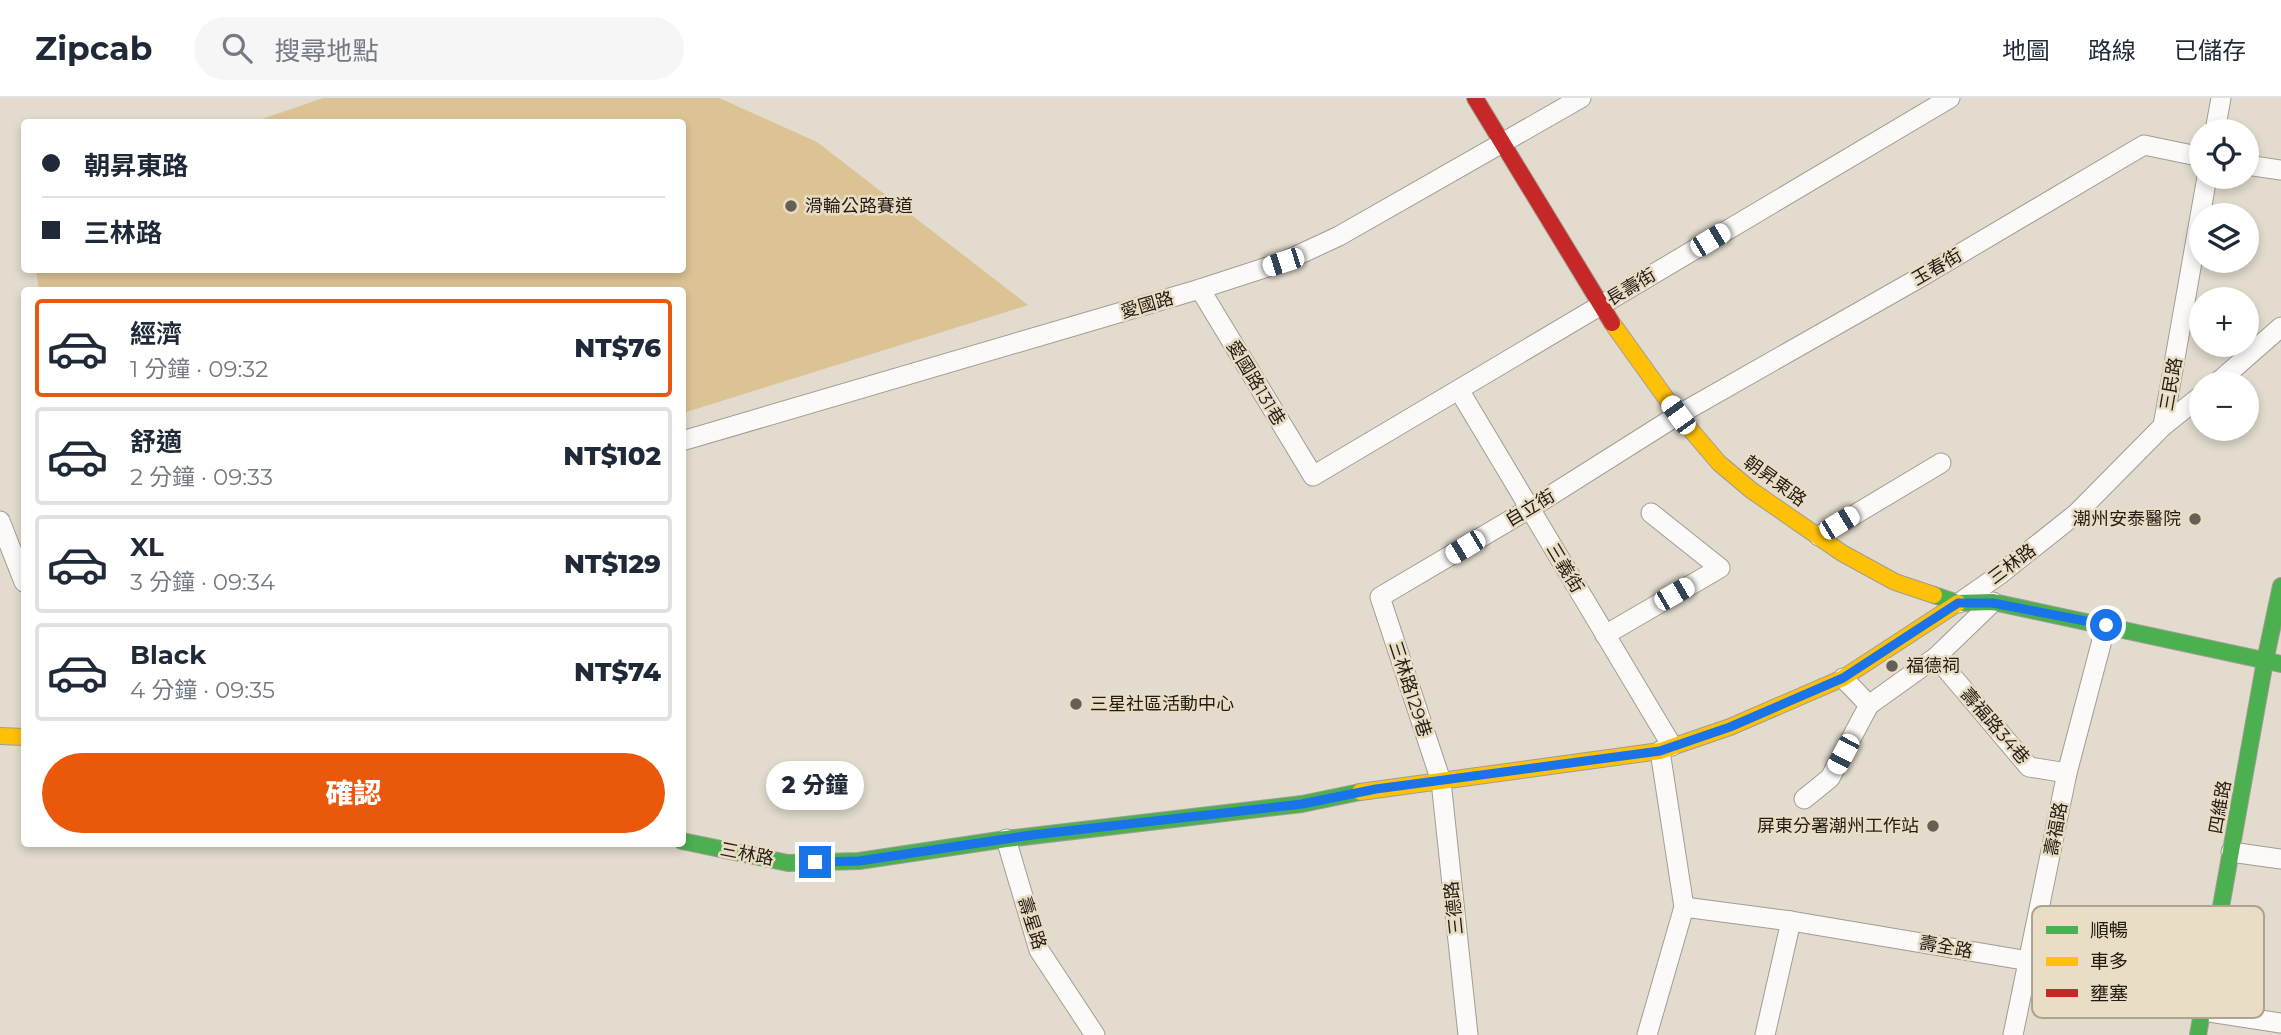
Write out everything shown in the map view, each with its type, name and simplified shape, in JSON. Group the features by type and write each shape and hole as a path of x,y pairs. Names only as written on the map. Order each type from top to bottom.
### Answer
{"main road":[{"name":"朝昇東路","path":"1475,98 1600,306 1678,415 1719,463 1751,490 1842,553 1895,582 1958,603 1993,603 2273,662"},
{"name":"四維路","path":"2221,906 2273,662 2281,586"},
{"name":"三林路","path":"686,842 788,863 859,861 1006,839 1302,804 1376,789 1666,749 1730,727 1843,678 1958,603"},
{"path":"0,736 21,737"}],"street":[{"name":"愛國路","path":"686,440 1200,289 1283,262 1339,236 1581,98"},
{"name":"長壽街","path":"1312,476 1950,98"},
{"path":"2217,119 2221,98"},
{"name":"玉春街","path":"1678,415 1919,278 2144,145 2189,154"},
{"path":"2259,167 2281,170"},
{"name":"三民路","path":"2163,426 2205,189"},
{"name":"愛國路131巷","path":"1200,289 1312,476"},
{"path":"2231,371 2281,327"},
{"name":"三義街","path":"1459,390 1605,635 1666,749"},
{"name":"三林路","path":"1958,603 1999,576 2077,513 2163,426 2189,405"},
{"name":"自立街","path":"1380,597 1529,509 1678,415"},
{"path":"1819,536 1941,463"},
{"path":"1605,635 1720,568 1651,513"},
{"path":"0,522 21,574"},
{"name":"三林路129巷","path":"1380,597 1441,781"},
{"path":"1804,799 1830,778 1869,705 1936,657 1993,603"},
{"name":"壽福路","path":"2040,906 2067,773 2106,625"},
{"name":"壽福路34巷","path":"1936,657 2029,767 2067,773"},
{"path":"1843,678 1869,705"},
{"path":"1647,1035 1684,907 1666,749"},
{"name":"三德路","path":"1441,781 1468,1035"},
{"name":"壽星路","path":"1006,839 1039,950 1095,1035"},
{"path":"2231,852 2281,859"},
{"name":"壽全路","path":"1684,907 1791,921 2032,962"},
{"path":"1765,1035 1791,921"},
{"name":"壽福路","path":"2013,1035 2032,946"},
{"name":"壽全路","path":"2248,1018 2281,1023"}],"shaded area":[{"name":"滑輪公路賽道","path":"323,98 719,98 817,142 1028,305 686,412 686,287 39,287 36,273 686,273 686,119 262,119"}],"traffic: fast":[{"path":"2221,906 2281,586"},
{"path":"1934,595 1958,603 1993,602 2281,664"},
{"path":"686,842 788,863 859,861 1006,839 1302,804 1360,792"},
{"path":"2198,1035 2201,1018"}],"traffic: slow":[{"path":"1612,323 1678,415 1719,463 1751,490 1842,553 1895,582 1934,595"},
{"path":"1360,792 1660,751 1730,727 1843,678 1958,603"},
{"path":"0,736 21,737"}],"traffic: jam":[{"path":"1475,98 1612,323"}],"place":[{"name":"滑輪公路賽道","path":"791,206"},
{"name":"潮州安泰醫院","path":"2195,519"},
{"name":"福德祠","path":"1892,666"},
{"name":"三星社區活動中心","path":"1076,704"},
{"name":"屏東分署潮州工作站","path":"1933,826"}],"route":[{"path":"815,862 859,861 1032,835 1302,804 1376,789 1660,751 1730,727 1843,678 1958,603 1993,603 2106,625"}]}
